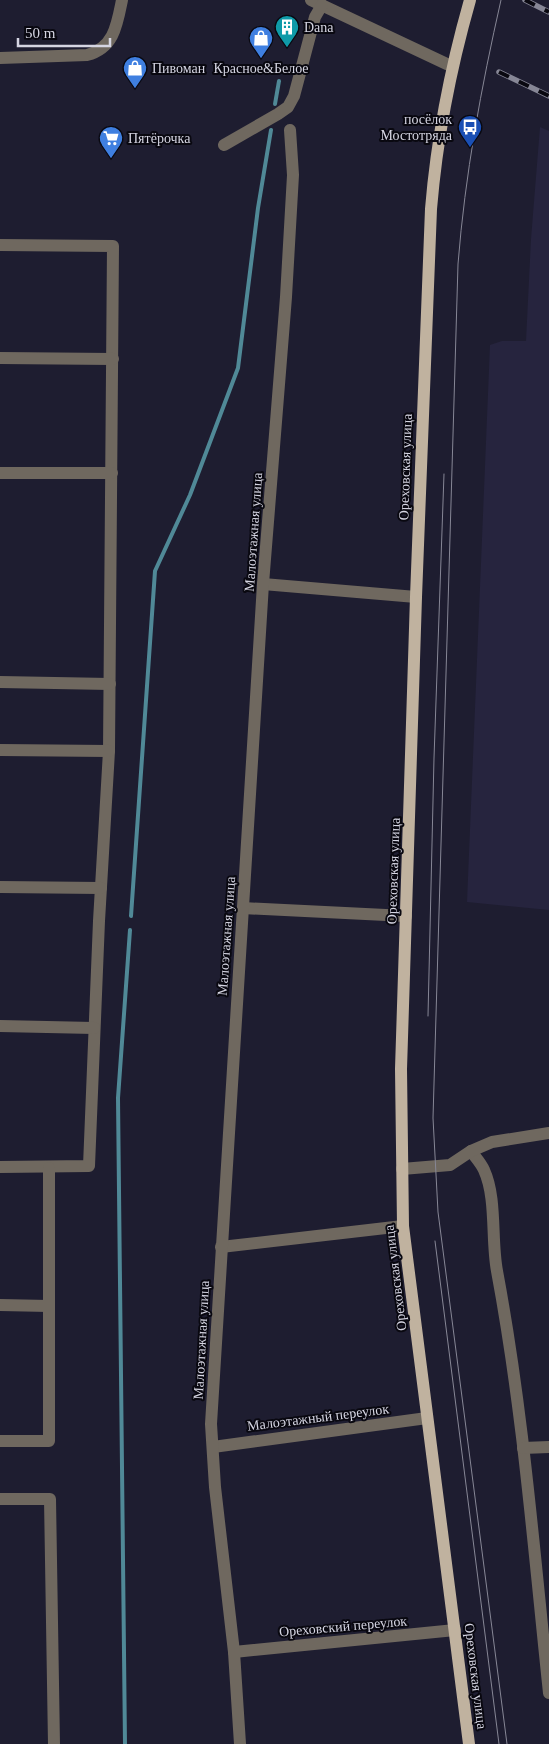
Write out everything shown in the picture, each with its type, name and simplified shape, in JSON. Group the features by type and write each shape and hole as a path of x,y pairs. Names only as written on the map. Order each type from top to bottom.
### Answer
{"main road":[{"name":"Ореховская улица","path":"469,1744 403,1226 401,1068 431,209 437,146 451,66 470,0"}],"street":[{"path":"0,58 87,55 101,52 112,39 122,0"},
{"path":"224,145 288,107 297,88 317,3 451,66"},
{"name":"Малоэтажная улица","path":"240,1744 234,1652 211,1424 264,584 293,175 290,130"},
{"path":"0,245 113,246 110,751 94,1028 89,1166 49,1168 0,1167"},
{"path":"0,358 112,359"},
{"path":"0,473 112,474"},
{"path":"264,584 416,596"},
{"path":"0,682 110,684"},
{"path":"0,750 110,751"},
{"path":"0,887 102,888"},
{"path":"243,908 406,916"},
{"path":"0,1026 94,1028"},
{"path":"402,1169 450,1165 492,1142 549,1133"},
{"path":"471,1152 484,1169 489,1186 497,1269 504,1306 523,1448 549,1693"},
{"path":"0,1441 49,1442 49,1168"},
{"path":"221,1247 403,1226"},
{"path":"0,1305 49,1306"},
{"name":"Малоэтажный переулок","path":"213,1447 427,1418"},
{"path":"523,1448 549,1447"},
{"path":"0,1499 50,1499 54,1744"},
{"name":"Ореховский переулок","path":"234,1652 455,1630"}],"shaded area":[{"path":"540,127 549,131 549,910 467,902 490,345 502,341 526,341 531,239"}],"waterway":[{"path":"275,104 279,81"},
{"path":"131,916 155,571 190,495 238,368 258,208 271,130"},
{"path":"125,1744 118,1098 130,930"}],"tram line":[{"path":"501,0 475,132 458,264 433,1118 438,1212 507,1744"},
{"path":"428,1016 434,758 444,474"},
{"path":"435,1241 499,1744"}],"railway":[{"path":"525,0 549,12"},
{"path":"499,72 549,96"}],"place":[{"name":"Dana","path":"287,48"},
{"name":"Красное&Белое","path":"261,59"},
{"name":"Пивоман","path":"135,89"},
{"name":"посёлок Мостотряда","path":"470,148"},
{"name":"Пятёрочка","path":"111,159"}]}
